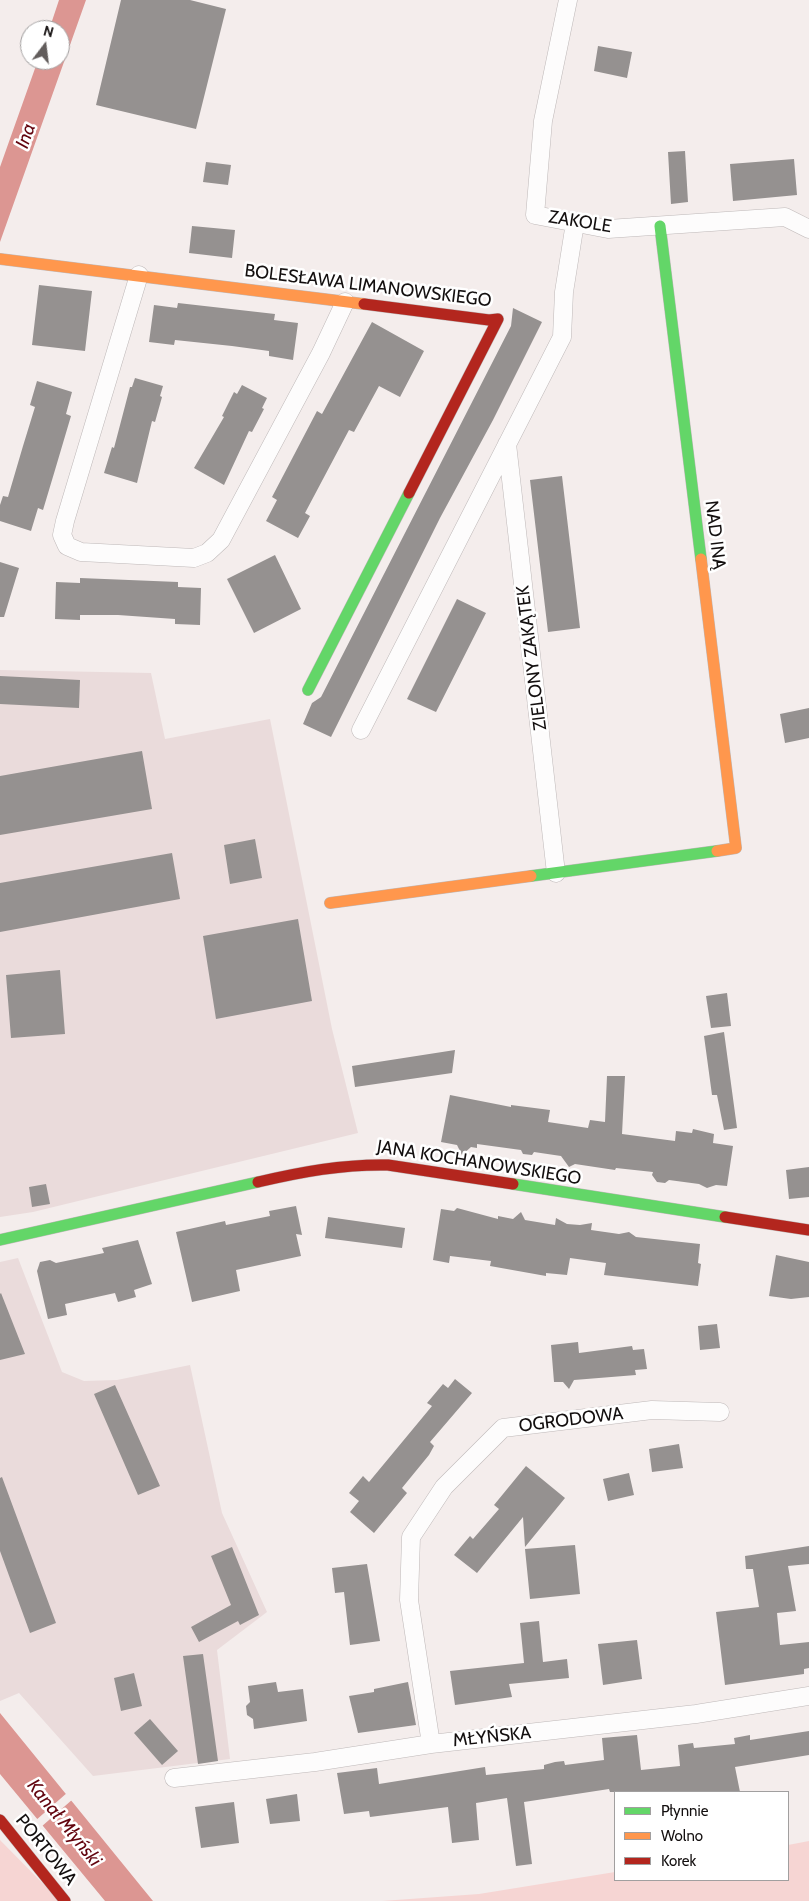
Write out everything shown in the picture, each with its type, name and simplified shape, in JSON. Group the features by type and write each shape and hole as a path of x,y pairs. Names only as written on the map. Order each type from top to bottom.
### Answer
{"street":[{"name":"ZAKOLE","path":"568,0 543,121 535,215 608,229 785,218 809,229"},
{"path":"361,730 562,337 564,292 575,222"},
{"name":"NAD INĄ","path":"556,873 736,848 660,226"},
{"name":"BOLESŁAWA LIMANOWSKIEGO","path":"5,259 489,320 498,319 308,690"},
{"path":"139,276 122,327 62,534 67,546 81,552 194,558 207,553 221,540 321,353 345,302"},
{"name":"ZIELONY ZAKĄTEK","path":"507,444 556,873"},
{"path":"330,903 556,873"},
{"name":"JANA KOCHANOWSKIEGO","path":"0,1240 260,1182 338,1167 366,1164 388,1165 809,1230"},
{"name":"OGRODOWA","path":"431,1744 409,1600 411,1538 444,1487 503,1428 652,1410 720,1412"},
{"name":"MŁYŃSKA","path":"174,1778 315,1762 431,1744 696,1714 809,1696"},
{"name":"PORTOWA","path":"0,1820 65,1901"}],"shaded area":[{"path":"0,670 151,673 165,739 270,719 332,1029 358,1133 33,1212 0,1217"},
{"path":"18,1258 62,1372 84,1381 117,1380 190,1365 222,1513 267,1612 217,1650 230,1759 93,1776 19,1693 0,1701 0,1262"},
{"path":"0,1840 60,1901 0,1901"},
{"path":"809,1841 809,1901 382,1901 479,1894 614,1872 614,1881 789,1881 789,1845"}],"water":[{"path":"59,0 86,0 70,45 70,20 52,20"},
{"name":"Ina","path":"34,70 61,70 0,242 0,167"},
{"name":"Kanał Młyński","path":"0,1713 153,1901 105,1901 0,1774"}],"pier":[{"path":"68,1792 73,1799 41,1827 35,1821"}],"building":[{"path":"121,0 190,0 226,9 196,129 96,105"},
{"path":"598,46 632,52 627,78 594,71"},
{"path":"685,151 688,202 671,204 668,152"},
{"path":"794,159 797,195 733,201 730,164"},
{"path":"206,162 231,165 228,185 203,182"},
{"path":"192,226 235,230 232,258 189,253"},
{"path":"39,285 92,291 85,351 32,345"},
{"path":"178,303 275,314 274,320 298,323 293,360 269,356 269,351 232,346 175,340 174,345 149,342 154,305 177,308"},
{"path":"513,308 542,322 493,420 440,518 331,737 303,724 312,703 321,697 511,326"},
{"path":"372,322 424,351 400,397 379,386 354,432 349,430 305,513 310,516 298,538 266,521 277,500 272,497 317,411 322,414"},
{"path":"135,378 163,386 160,396 162,397 155,422 152,421 137,483 104,473 112,447 114,448 130,387 132,387"},
{"path":"37,381 72,392 66,414 71,416 43,510 38,508 31,531 0,521 0,505 3,496 8,497 35,407 30,405"},
{"path":"242,385 267,398 262,408 264,409 252,432 249,431 224,485 194,468 224,417 222,416 234,392 237,394"},
{"path":"562,476 580,628 548,632 530,480"},
{"path":"275,555 301,609 254,633 227,579"},
{"path":"0,562 19,568 4,617 0,617"},
{"path":"80,578 178,582 178,587 201,588 200,625 175,624 175,619 118,615 80,615 80,620 55,619 56,582 80,583"},
{"path":"457,599 486,613 436,712 407,699"},
{"path":"0,676 80,680 79,708 0,704"},
{"path":"809,708 809,738 785,743 780,714"},
{"path":"142,751 152,809 0,835 0,776"},
{"path":"255,839 262,878 230,884 224,845"},
{"path":"172,853 180,899 0,932 0,883"},
{"path":"298,919 312,1001 216,1019 203,936"},
{"path":"60,970 65,1034 11,1038 6,975"},
{"path":"727,993 731,1026 711,1028 706,996"},
{"path":"724,1032 737,1128 724,1130 717,1095 712,1095 704,1036"},
{"path":"455,1050 452,1073 355,1087 352,1066"},
{"path":"607,1076 625,1076 622,1134 675,1141 676,1131 692,1133 693,1129 714,1134 713,1143 733,1146 727,1186 716,1185 707,1188 699,1184 669,1180 665,1183 657,1182 652,1175 653,1172 616,1168 615,1170 575,1164 569,1167 561,1156 534,1152 532,1155 523,1154 521,1150 477,1144 477,1148 471,1147 462,1155 457,1145 441,1142 450,1095 511,1107 511,1105 550,1110 548,1122 588,1128 590,1120 605,1122"},
{"path":"809,1167 809,1197 789,1199 786,1170"},
{"path":"46,1184 50,1204 32,1207 29,1187"},
{"path":"296,1206 302,1235 296,1234 301,1256 236,1270 240,1291 192,1302 176,1232 225,1221 226,1225 270,1216 269,1211"},
{"path":"457,1208 498,1219 498,1216 513,1219 521,1212 525,1220 555,1225 556,1218 567,1224 580,1225 592,1223 591,1230 619,1234 629,1232 636,1237 700,1244 698,1263 701,1264 698,1286 604,1275 606,1263 570,1258 567,1275 546,1273 546,1276 490,1266 491,1261 450,1256 449,1263 433,1260 441,1209 454,1211"},
{"path":"328,1217 405,1228 402,1248 325,1238"},
{"path":"138,1240 152,1284 134,1290 136,1297 118,1302 115,1293 65,1304 67,1315 48,1319 37,1271 40,1262 50,1260 56,1263 104,1253 102,1248"},
{"path":"776,1255 809,1262 809,1297 791,1299 769,1296"},
{"path":"0,1294 25,1354 0,1360"},
{"path":"717,1324 720,1348 700,1350 698,1326"},
{"path":"578,1342 579,1353 632,1346 633,1350 644,1349 647,1369 635,1370 636,1375 574,1380 569,1389 563,1382 554,1382 551,1345"},
{"path":"455,1379 472,1393 430,1442 434,1446 429,1455 402,1488 407,1493 374,1533 350,1512 359,1501 349,1493 363,1476 369,1482 432,1406 427,1403 443,1384 448,1388"},
{"path":"115,1385 160,1486 138,1495 94,1394"},
{"path":"679,1444 683,1468 652,1472 649,1449"},
{"path":"526,1466 565,1498 525,1547 523,1517 477,1573 454,1555 470,1536 473,1539 499,1509 494,1505"},
{"path":"629,1473 634,1495 608,1501 603,1479"},
{"path":"2,1477 56,1623 30,1633 0,1551 0,1478"},
{"path":"575,1545 580,1594 530,1599 525,1549"},
{"path":"809,1546 809,1564 788,1566 796,1611 777,1613 780,1645 809,1642 809,1668 804,1669 804,1674 725,1685 716,1612 759,1607 753,1569 746,1569 745,1556"},
{"path":"232,1547 259,1615 240,1625 238,1621 199,1642 191,1627 231,1605 211,1556"},
{"path":"367,1564 380,1641 350,1645 344,1592 335,1593 332,1568"},
{"path":"539,1621 543,1662 567,1659 569,1678 509,1684 512,1697 455,1705 450,1671 524,1663 520,1623"},
{"path":"637,1640 642,1679 603,1685 598,1644"},
{"path":"203,1654 218,1761 198,1764 183,1656"},
{"path":"134,1673 142,1706 121,1711 114,1678"},
{"path":"276,1682 278,1692 303,1689 307,1721 254,1729 253,1719 247,1715 246,1706 250,1702 248,1686"},
{"path":"408,1682 416,1725 358,1733 349,1696 374,1692 374,1689"},
{"path":"150,1719 178,1751 162,1765 134,1733"},
{"path":"809,1731 809,1755 735,1767 740,1791 610,1792 609,1789 524,1802 532,1864 516,1866 507,1798 476,1803 479,1840 452,1843 448,1807 370,1817 369,1811 344,1814 337,1773 377,1768 379,1784 485,1767 486,1775 544,1769 544,1765 555,1762 564,1761 565,1765 604,1760 602,1738 637,1735 641,1770 680,1766 678,1745 693,1743 694,1748 735,1744 734,1738 750,1735 750,1740"},
{"path":"297,1794 300,1821 270,1824 266,1799"},
{"path":"234,1802 239,1843 201,1848 195,1807"}],"traffic: fast":[{"path":"660,226 701,559"},
{"path":"308,690 409,493"},
{"path":"531,876 717,851"},
{"path":"0,1240 258,1182"},
{"path":"513,1184 725,1217"}],"traffic: slow":[{"path":"0,259 364,304"},
{"path":"701,559 736,848 717,851"},
{"path":"330,903 531,876"}],"traffic: jam":[{"path":"364,304 489,320 498,319 409,493"},
{"path":"258,1182 322,1169 388,1165 513,1184"},
{"path":"725,1217 809,1230"},
{"path":"0,1820 65,1901"}]}
